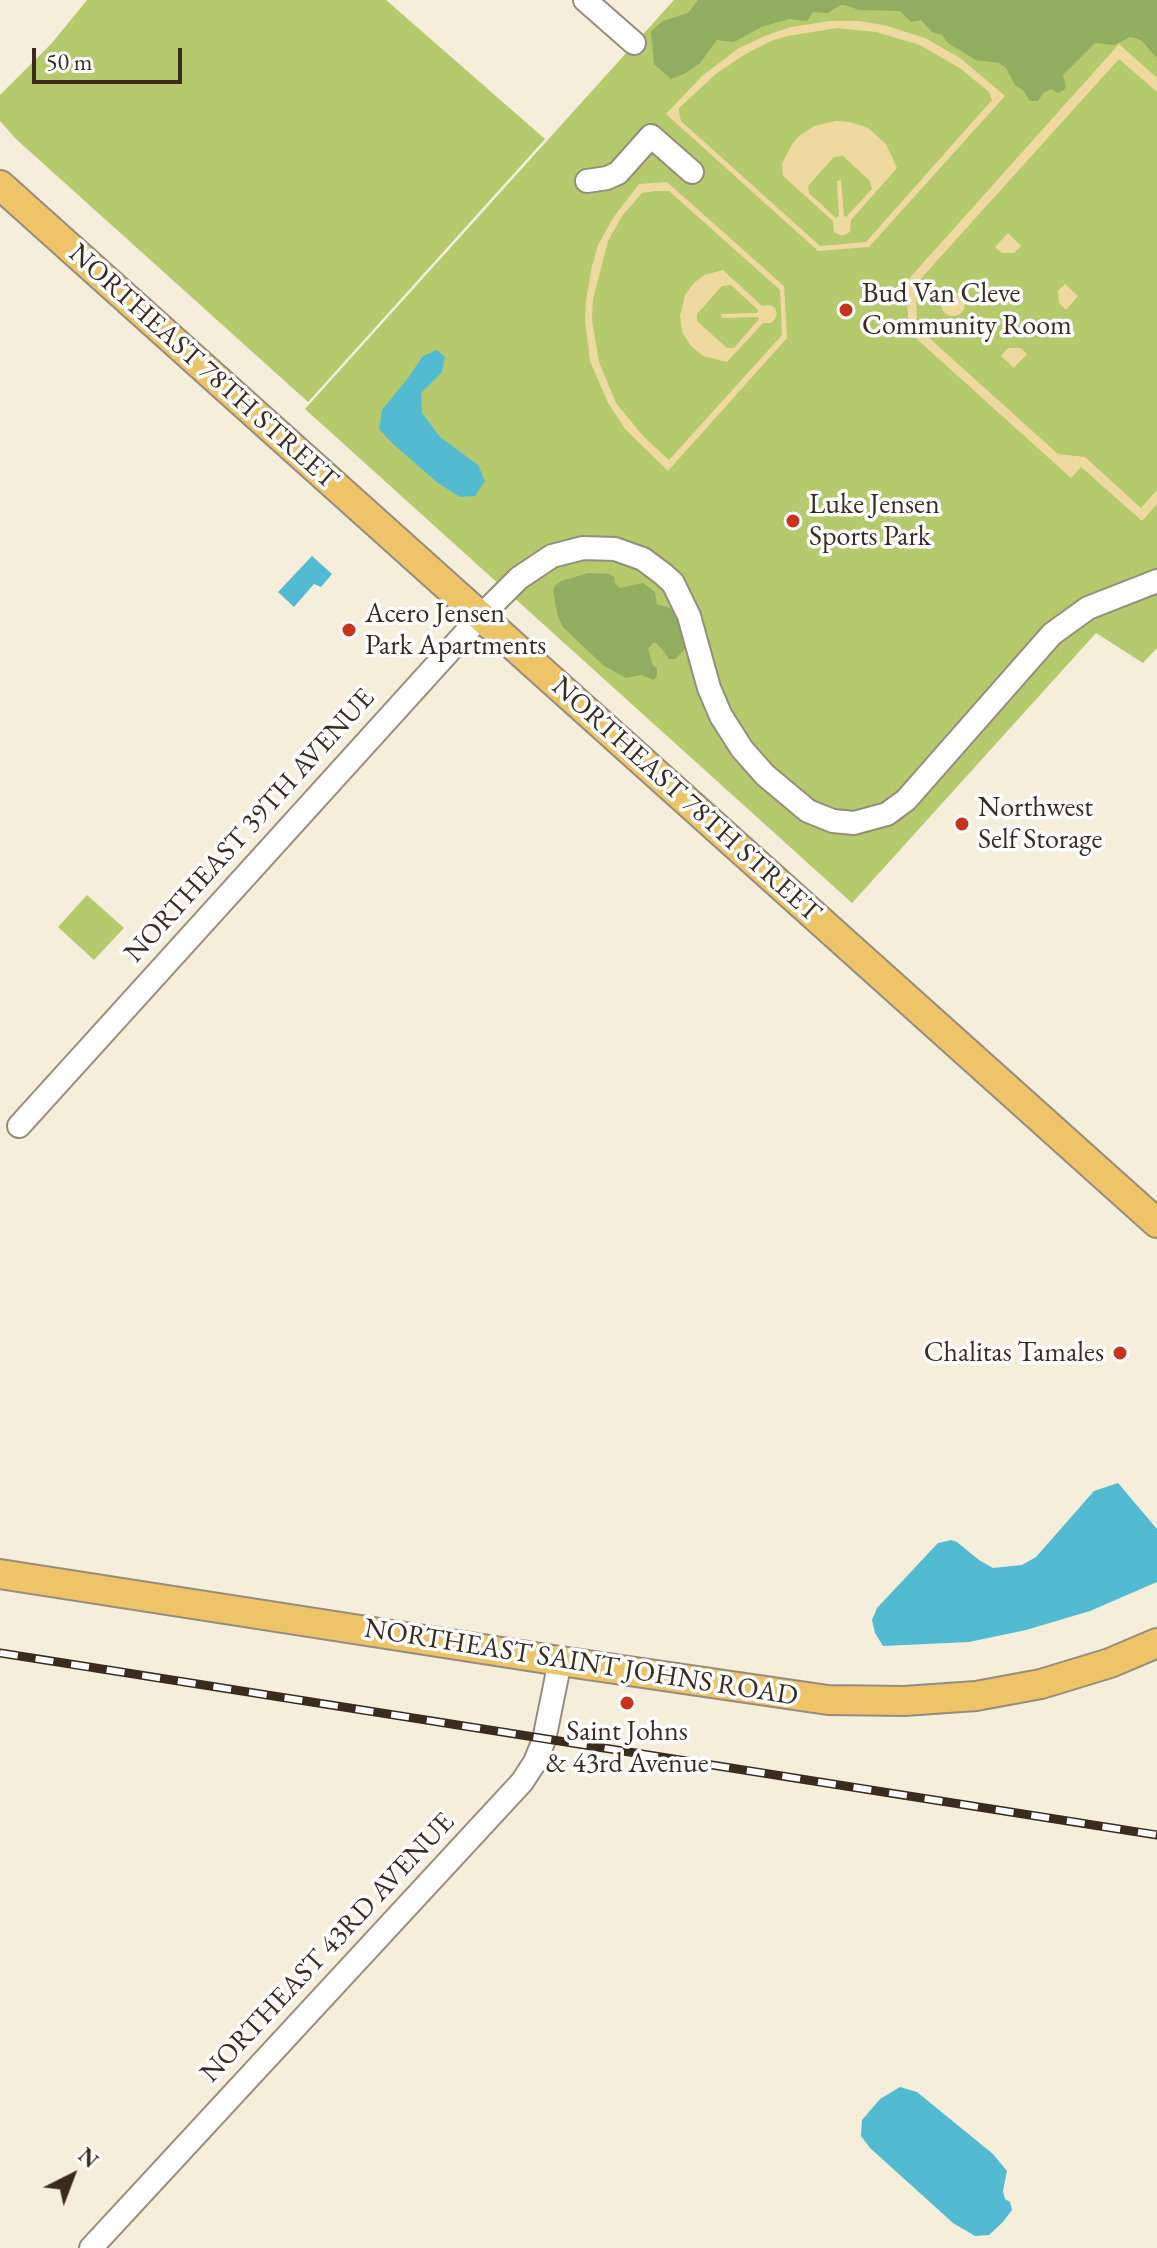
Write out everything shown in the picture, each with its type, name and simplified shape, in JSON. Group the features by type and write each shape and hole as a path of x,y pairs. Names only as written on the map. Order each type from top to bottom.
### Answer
{"main road":[{"name":"NORTHEAST 78TH STREET","path":"0,185 1157,1223"},
{"name":"NORTHEAST SAINT JOHNS ROAD","path":"0,1574 828,1700 904,1701 976,1696 1041,1684 1110,1663 1157,1643"}],"street":[{"path":"585,0 634,43"},
{"path":"587,181 618,173 651,136 692,172"},
{"name":"NORTHEAST 39TH AVENUE","path":"19,1126 481,616 530,570 552,556 566,551 604,547 653,565 673,583 681,598 712,696 742,749 765,775 808,811 833,821 854,823 887,814 906,800 1052,634 1088,608 1157,581"},
{"name":"NORTHEAST 43RD AVENUE","path":"91,2248 522,1782 544,1740 560,1661"}],"green space":[{"path":"87,0 386,0 545,139 308,402 16,139 0,121 0,95 52,43"},
{"name":"Luke Jensen Sports Park","path":"674,0 1157,0 1157,648 1143,663 1096,633 852,903 305,409"},
{"path":"698,0 1157,0 1157,58 1142,41 1135,38 1130,37 1114,45 1095,43 1063,75 1064,90 1058,93 1051,89 1043,93 1038,101 1030,101 1023,90 1015,85 1006,68 999,63 976,60 948,43 942,35 932,32 921,20 911,22 900,11 859,10 840,5 828,13 813,12 807,21 789,19 761,27 734,42 717,40 700,63 671,79 654,64 651,31 663,21 688,13"},
{"path":"588,573 609,574 620,588 643,583 655,592 657,604 679,611 690,644 675,659 669,659 653,643 648,649 657,669 654,680 641,675 626,678 603,665 563,627 553,590 561,581"},
{"path":"87,895 124,928 94,960 58,927"}],"sand":[{"path":"829,21 859,21 925,38 960,58 1005,96 869,247 818,251 666,114 703,75 739,48 791,27","holes":["837,28 876,32 920,45 961,69 989,92 992,100 866,242 820,246 681,121 679,108 717,73 771,41"]},
{"path":"1119,44 1157,78 1157,92 1119,59 916,284 917,327 1058,454 1085,457 1141,508 1157,490 1157,504 1142,521 1081,467 1071,478 909,332 906,282"},
{"path":"836,121 868,128 886,144 897,168 851,220 850,232 842,236 834,232 833,221 783,176 782,164 792,144 814,126","holes":["843,156 870,181 872,189 846,217 841,180 837,181 839,216 836,218 809,193 808,186 834,157"]},
{"path":"667,182 784,286 787,338 668,471 625,429 608,403 590,361 585,320 598,245 613,218 639,184","holes":["669,191 780,290 782,335 669,460 644,437 616,403 599,362 592,320 593,299 608,241 622,216 642,193"]},
{"path":"1008,233 1021,246 1014,253 1002,253 995,247"},
{"path":"723,270 762,306 775,308 777,314 771,323 763,323 727,362 703,356 691,346 682,332 680,316 685,295 704,275","holes":["731,285 758,310 757,313 721,314 722,318 759,319 734,348 727,348 697,321 697,314 722,286"]},
{"path":"1065,284 1078,296 1066,310 1059,303 1058,291"},
{"path":"953,292 964,299 965,304 958,315 953,316 942,309 941,304 948,293"},
{"path":"1008,348 1020,348 1027,354 1014,368 1001,356"}],"water":[{"path":"437,350 445,357 442,372 421,393 422,413 440,437 478,465 485,481 475,496 460,497 438,483 379,429 382,410 423,356"},
{"path":"312,556 332,574 321,587 314,584 294,607 278,592"},
{"path":"1118,1483 1157,1529 1157,1582 1090,1611 1026,1630 969,1642 883,1646 872,1620 877,1608 938,1543 957,1542 993,1568 1022,1565 1036,1557 1094,1491"},
{"path":"900,2087 917,2092 993,2154 1007,2171 1003,2191 1012,2210 989,2235 975,2236 953,2223 870,2148 861,2136 862,2120 880,2099"}],"railway":[{"path":"0,1653 1157,1835"}],"place":[{"name":"Bud Van Cleve Community Room","path":"846,310"},
{"name":"Luke Jensen Sports Park","path":"793,521"},
{"name":"Acero Jensen Park Apartments","path":"349,630"},
{"name":"Northwest Self Storage","path":"962,824"},
{"name":"Chalitas Tamales","path":"1120,1353"},
{"name":"Saint Johns & 43rd Avenue","path":"627,1703"}]}
